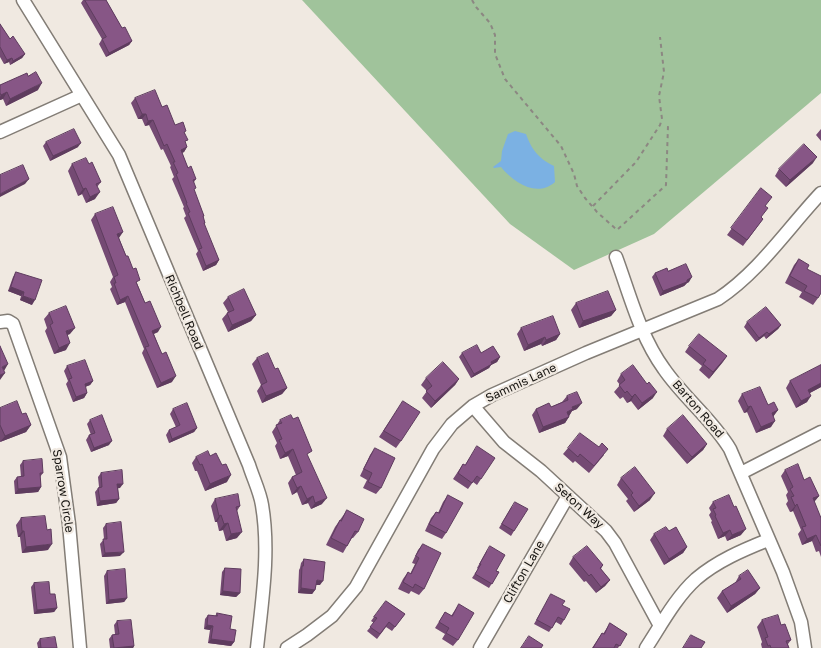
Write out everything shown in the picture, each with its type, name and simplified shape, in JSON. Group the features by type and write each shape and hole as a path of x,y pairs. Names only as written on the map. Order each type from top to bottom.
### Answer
{"street":[{"name":"Richbell Road","path":"23,0 119,155 249,465 262,503 264,526 264,588 257,648"},
{"path":"0,132 82,95"},
{"name":"Sammis Lane","path":"287,648 332,616 356,588 433,449 452,424 474,406 501,391 718,299 735,288 821,193"},
{"name":"Barton Road","path":"616,257 642,330 652,350 664,370 722,436 730,449 801,622 805,648"},
{"name":"Sparrow Circle","path":"0,322 13,324 60,457 69,524 80,648"},
{"name":"Seton Way","path":"474,406 504,442 541,470 606,531 615,543 660,626"},
{"path":"741,473 821,432"},
{"name":"Clifton Lane","path":"480,648 568,496"},
{"path":"646,648 681,596 696,580 710,569 746,548 768,540"}],"path":[{"path":"472,0 490,23 495,36 495,54 506,79 561,146 574,174 577,186 616,230 666,185 668,126"},
{"path":"593,206 636,162 660,125 662,118 659,96 664,72 660,37"}],"green space":[{"path":"302,0 821,0 821,93 654,234 574,270 510,224"}],"water":[{"path":"515,131 526,134 536,153 554,166 555,182 548,187 533,189 519,183 501,167 493,167 501,161 502,151 508,134"}],"building":[{"path":"85,0 106,0 122,28 125,27 132,41 109,53 102,39 106,37"},
{"path":"0,24 10,39 13,36 25,54 13,61 12,58 7,60 0,47"},
{"path":"36,72 42,83 10,99 7,92 1,95 0,85 27,73 28,76"},
{"path":"155,90 162,107 167,105 175,125 183,122 186,131 184,132 188,140 185,141 187,147 181,150 188,168 191,166 196,179 193,180 196,188 194,189 204,216 204,223 219,260 206,266 199,249 202,248 188,213 190,212 176,174 178,173 173,162 175,162 167,144 164,146 153,120 148,121 146,114 142,114 135,98"},
{"path":"74,129 81,143 53,156 46,142"},
{"path":"804,144 817,157 790,180 779,169"},
{"path":"86,158 89,164 92,162 101,182 96,184 100,192 90,197 86,188 83,189 72,164"},
{"path":"23,165 29,179 0,194 0,175"},
{"path":"761,188 772,197 765,206 768,208 761,217 763,219 747,240 731,228"},
{"path":"113,207 123,232 117,234 133,269 136,268 140,280 136,282 145,303 150,301 161,327 152,331 162,354 166,352 176,376 161,383 145,347 149,346 128,296 120,300 114,283 116,283 114,277 118,275 95,214"},
{"path":"799,259 809,265 807,269 821,276 821,293 818,298 804,291 807,286 790,276"},
{"path":"686,264 692,277 687,282 663,291 655,273 667,268 668,271"},
{"path":"16,272 42,280 35,300 23,296 24,292 11,287"},
{"path":"244,289 256,315 232,325 227,313 234,310 228,297"},
{"path":"608,291 616,310 583,321 576,303"},
{"path":"66,306 75,328 66,331 70,343 59,348 50,325 53,323 49,313"},
{"path":"766,307 781,325 769,334 767,332 759,338 747,322"},
{"path":"553,316 560,334 546,340 545,337 528,345 521,328"},
{"path":"699,334 727,356 713,372 703,364 706,360 689,346"},
{"path":"477,345 481,353 493,346 500,357 474,374 462,353"},
{"path":"0,346 8,364 2,367 5,373 0,375"},
{"path":"268,353 275,369 278,368 287,388 266,396 261,385 267,382 257,358"},
{"path":"85,360 93,381 85,384 87,393 76,397 69,379 72,378 67,366"},
{"path":"443,362 459,379 435,401 426,391 432,386 426,378"},
{"path":"633,365 647,384 649,382 657,392 642,403 635,394 632,397 627,391 625,393 619,385 625,380 621,374"},
{"path":"821,365 821,383 808,390 811,396 801,401 790,381"},
{"path":"760,387 768,405 774,402 778,410 772,413 775,421 761,427 751,406 748,407 742,394"},
{"path":"577,392 582,403 572,407 573,409 567,412 569,417 543,427 536,409 549,403 551,407 568,400 567,396"},
{"path":"17,401 22,414 26,413 31,425 5,436 0,425 0,408"},
{"path":"403,401 420,412 401,441 384,431"},
{"path":"187,403 197,428 172,439 169,430 180,425 173,409"},
{"path":"102,415 112,441 94,448 89,435 95,433 90,420"},
{"path":"291,415 293,419 298,417 312,451 307,454 327,498 315,503 313,496 307,499 301,486 297,488 292,477 302,472 293,449 285,453 279,440 282,439 276,425 282,423 280,420"},
{"path":"683,415 707,444 692,457 667,429"},
{"path":"580,433 599,447 602,443 608,449 594,466 580,454 578,457 568,448"},
{"path":"477,446 495,458 481,479 477,476 472,483 458,473"},
{"path":"375,448 395,458 381,488 368,482 372,473 364,469"},
{"path":"208,451 210,456 216,453 222,465 226,464 231,475 210,484 202,464 200,465 196,457"},
{"path":"42,459 41,487 18,489 17,477 24,476 23,461"},
{"path":"798,464 804,480 810,477 819,496 813,498 821,518 821,546 816,535 807,539 802,527 806,526 797,504 795,506 791,497 794,496 790,489 793,487 785,470"},
{"path":"635,467 655,493 639,506 631,495 633,493 621,478"},
{"path":"122,470 123,484 117,484 119,499 100,501 98,488 102,487 101,473"},
{"path":"238,494 240,506 236,507 242,532 231,534 228,523 224,524 221,515 219,516 215,499"},
{"path":"448,495 463,503 446,533 429,524 436,512 439,513"},
{"path":"729,495 746,529 732,535 730,530 723,533 713,509 716,508 713,502"},
{"path":"515,502 528,509 514,531 502,524"},
{"path":"347,510 364,519 358,532 355,531 347,546 331,538"},
{"path":"45,516 47,530 51,529 52,544 26,547 21,518"},
{"path":"121,522 124,552 105,553 103,539 107,539 106,524"},
{"path":"666,527 669,531 676,527 687,547 669,559 654,534"},
{"path":"423,544 441,553 424,589 415,584 413,588 403,582 408,572 411,574 419,558 416,556"},
{"path":"490,546 505,555 496,571 499,572 492,584 475,574"},
{"path":"587,546 603,565 600,568 610,580 601,587 591,574 589,576 573,557"},
{"path":"304,559 325,562 323,581 317,580 315,590 301,588"},
{"path":"225,568 241,569 240,593 223,591"},
{"path":"125,569 127,598 109,600 107,571"},
{"path":"748,570 760,588 731,606 722,591 741,579 739,576"},
{"path":"49,582 50,594 55,594 57,608 37,610 34,583"},
{"path":"551,594 565,601 562,605 570,609 564,620 558,617 552,628 537,620"},
{"path":"386,601 405,614 395,627 389,622 380,634 370,627 377,618 374,617"},
{"path":"459,604 474,613 458,640 446,633 449,628 439,622 445,612 452,616"},
{"path":"217,613 232,616 230,629 236,630 234,642 211,639 213,626 207,625 208,615 217,616"},
{"path":"778,615 781,625 785,624 791,640 786,641 789,648 771,648 770,645 768,646 765,638 768,637 762,620"},
{"path":"131,620 134,646 114,648 112,635 119,634 117,621"},
{"path":"610,623 627,634 620,646 616,644 614,648 593,648 602,633 604,634"},
{"path":"691,635 705,642 701,648 683,648"},
{"path":"529,636 543,645 541,648 521,648"},
{"path":"55,637 57,648 41,648 40,639"}]}
